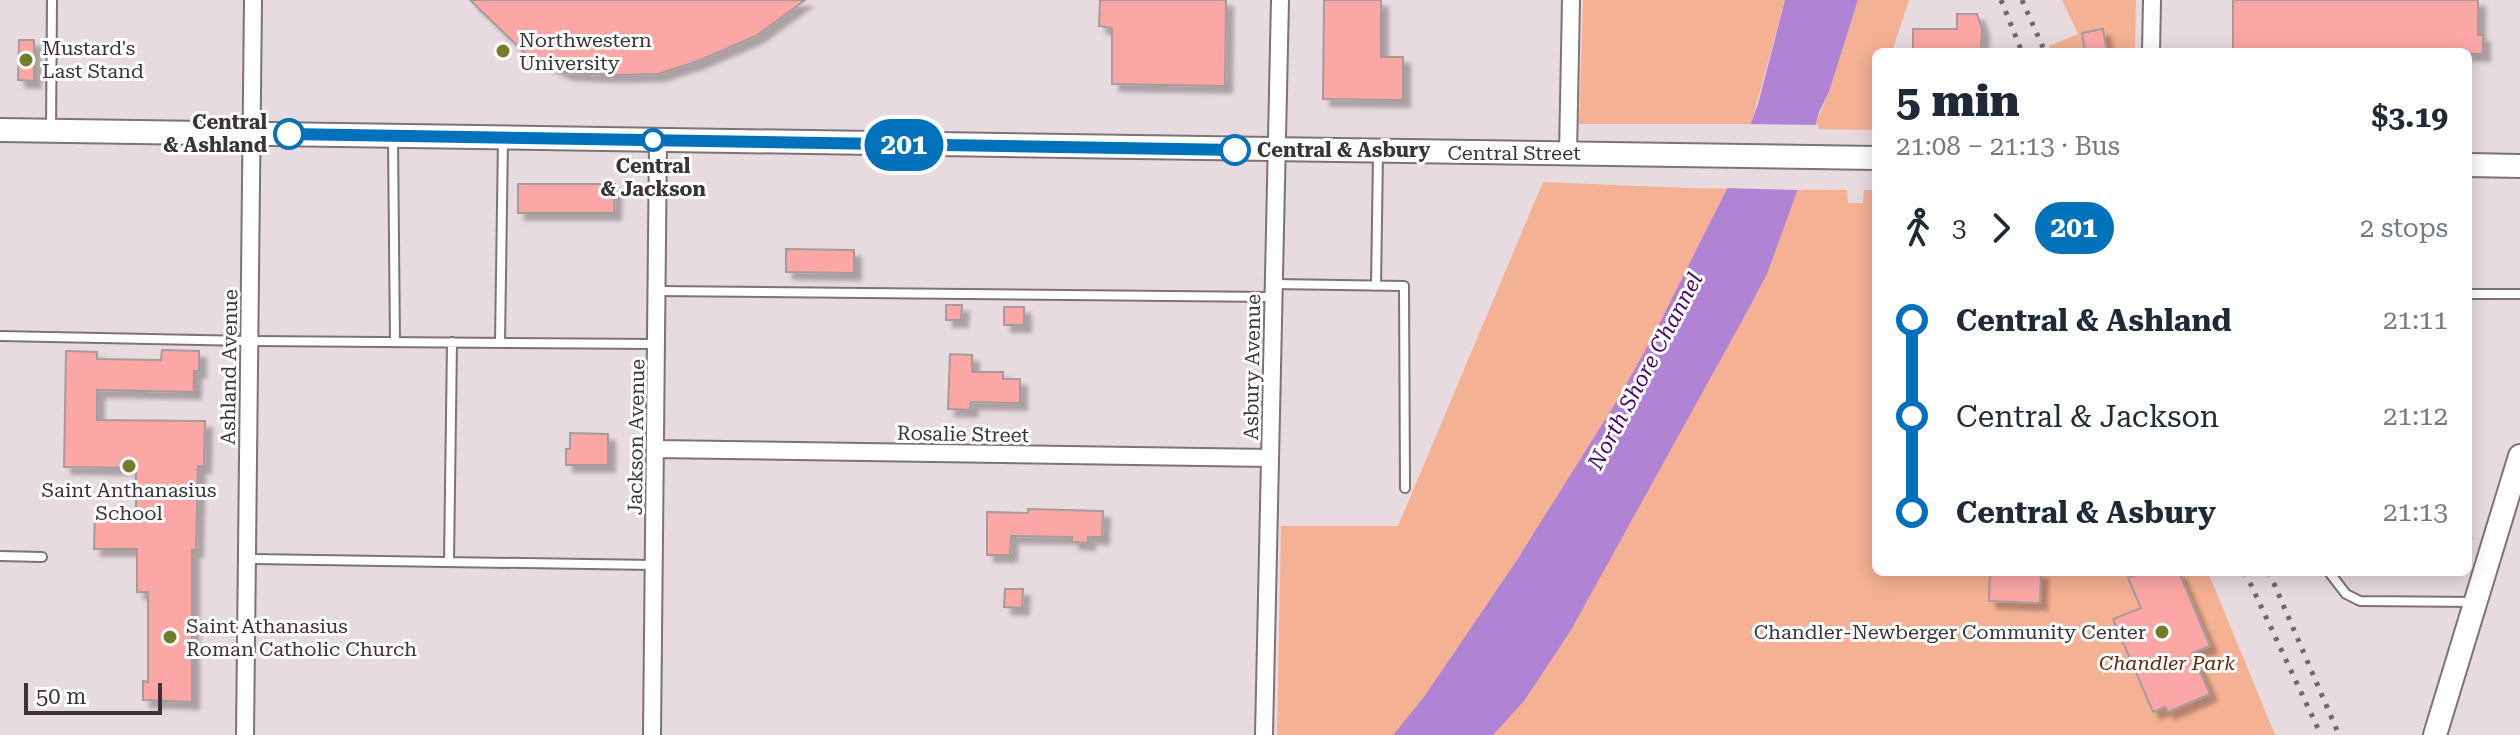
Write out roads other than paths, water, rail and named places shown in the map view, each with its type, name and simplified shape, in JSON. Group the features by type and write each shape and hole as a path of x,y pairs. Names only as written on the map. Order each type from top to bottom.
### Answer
{"main road":[{"name":"Central Street","path":"0,130 1872,158"},
{"path":"2472,165 2520,166"},
{"path":"2435,735 2520,456"}],"street":[{"name":"Ashland Avenue","path":"245,735 253,0"},
{"name":"Asbury Avenue","path":"1264,735 1280,0"},
{"path":"1568,154 1571,0"},
{"path":"2151,48 2152,0"},
{"name":"Jackson Avenue","path":"652,735 658,140"},
{"name":"Rosalie Street","path":"656,449 1270,458"}],"lane":[{"path":"51,131 52,0"},
{"path":"393,136 395,342"},
{"path":"500,343 503,138"},
{"path":"1376,286 1378,152"},
{"path":"657,291 1274,290 1404,286 1405,488"},
{"path":"2472,294 2520,294"},
{"path":"0,336 657,344"},
{"path":"449,562 452,342"},
{"path":"0,556 42,557"},
{"path":"246,559 654,565"},
{"path":"2332,576 2346,594 2360,601 2475,602"}],"water":[{"name":"North Shore Channel","path":"1785,0 1858,0 1829,92 1819,112 1798,189 1767,274 1743,319 1571,630 1524,701 1493,735 1393,735 1424,697 1517,560 1618,399 1652,338 1727,189 1758,104"}],"railway":[{"path":"2001,0 2020,48"},
{"path":"2022,0 2043,48"},
{"path":"2247,576 2321,735"},
{"path":"2271,576 2339,735"}],"place":[{"name":"Northwestern University","path":"503,51"},
{"name":"Mustard's Last Stand","path":"26,60"},
{"name":"Central & Ashland","path":"289,134"},
{"name":"Central & Jackson","path":"653,140"},
{"name":"Central & Asbury","path":"1235,150"},
{"name":"Saint Anthanasius School","path":"129,466"},
{"name":"Chandler-Newberger Community Center","path":"2162,632"},
{"name":"Saint Athanasius Roman Catholic Church","path":"170,637"}],"park label":[{"name":"Chandler Park","path":"2167,663"}]}
